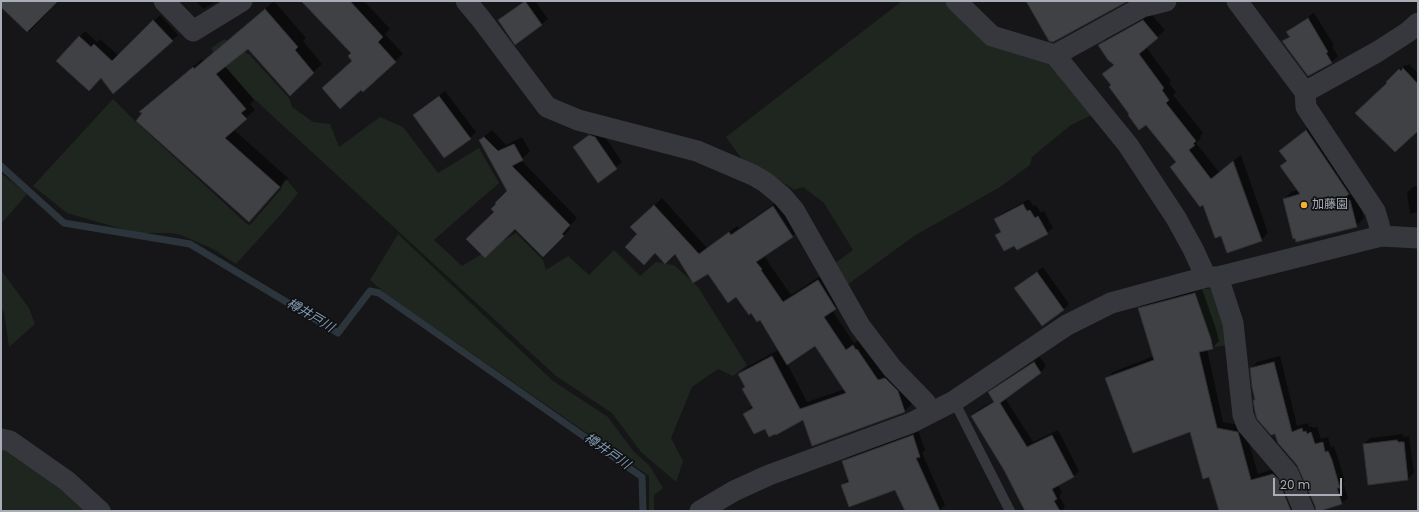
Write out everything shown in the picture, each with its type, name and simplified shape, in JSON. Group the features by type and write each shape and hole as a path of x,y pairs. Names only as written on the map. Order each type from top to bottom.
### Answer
{"street":[{"path":"164,1 193,30 242,1"},
{"path":"466,1 547,107 578,120 697,151 753,175 765,182 782,196 794,210 860,326 892,368 924,402 931,412"},
{"path":"956,1 992,36 1055,55 1128,145 1176,218 1193,249 1212,277 1233,323 1243,415 1247,425 1288,473 1304,511"},
{"path":"1055,55 1142,7 1166,1"},
{"path":"1237,1 1305,92 1306,107 1375,211 1381,236"},
{"path":"1305,92 1377,52 1408,32 1418,23"},
{"path":"700,511 734,491 769,475 910,423 954,401 1067,325 1111,303 1381,236 1418,238"},
{"path":"1,439 10,441 67,481 100,511"}],"lane":[{"path":"954,401 1010,511"}],"shaded area":[{"path":"902,1 947,1 1049,60 1096,113 1071,125 1032,157 1030,165 1000,187 914,236 847,285 834,264 853,250 824,203 803,187 794,190 742,159 726,137"},
{"path":"224,39 250,55 289,98 292,107 313,122 330,124 339,147 380,117 403,127 438,173 479,148 499,183 434,240 462,266 516,233 543,260 546,270 568,256 589,275 614,250 640,276 656,262 674,265 698,287 747,365 733,376 718,369 692,387 671,438 683,461 676,482 641,452 612,413 556,376 252,97 217,58 211,48"},
{"path":"113,99 248,225 251,224 281,189 285,178 298,193 284,211 236,264 213,249 181,235 172,233 136,233 67,213 33,186"},
{"path":"1,173 27,194 1,224"},
{"path":"398,234 553,381 608,417 633,451 649,465 663,488 654,495 654,511 649,511 649,476 386,294 370,280"},
{"path":"1,270 29,308 35,324 9,347 4,312 1,309"},
{"path":"1215,288 1231,345 1214,347 1195,290"},
{"path":"1,446 9,449 89,511 1,511"}],"building":[{"path":"1,1 58,1 27,32 1,7"},
{"path":"301,1 350,1 383,37 378,42 396,62 363,92 361,90 340,109 322,88 352,61 348,56 351,53"},
{"path":"525,1 542,25 515,45 498,20"},
{"path":"1026,1 1128,1 1053,42 1049,41"},
{"path":"265,9 298,47 295,50 314,73 290,96 248,49 216,74 246,109 241,113 247,119 225,138 280,187 249,222 136,121 142,113 139,112 193,67 194,69"},
{"path":"1308,18 1328,52 1326,53 1332,63 1308,76 1282,41 1290,37 1286,32"},
{"path":"153,20 173,41 113,94 101,78 89,91 56,61 79,36 91,47 94,44 112,61"},
{"path":"1143,20 1158,38 1139,54 1164,88 1162,90 1169,100 1166,103 1196,141 1193,144 1195,145 1189,150 1211,179 1233,161 1262,241 1227,253 1221,236 1215,238 1203,205 1200,207 1170,167 1176,162 1146,125 1139,130 1109,87 1111,85 1102,74 1114,65 1108,60 1098,45"},
{"path":"1403,68 1418,84 1418,131 1395,152 1355,113 1387,83 1386,82 1399,69 1401,71"},
{"path":"439,96 471,139 444,158 413,115"},
{"path":"1306,130 1349,194 1339,202 1350,200 1357,227 1296,242 1295,238 1293,239 1283,199 1300,194 1280,166 1287,161 1279,151"},
{"path":"589,135 595,137 617,169 598,183 573,147"},
{"path":"484,137 498,151 514,144 523,160 512,166 570,225 562,234 564,236 543,257 515,229 485,258 466,239 494,212 491,209 507,191 479,140"},
{"path":"1023,204 1027,211 1030,210 1035,218 1038,216 1048,234 1017,250 1014,246 1004,251 995,235 1001,232 994,219"},
{"path":"654,205 699,254 729,232 731,235 773,206 793,237 756,262 762,269 761,270 783,302 818,280 836,309 824,317 846,350 853,345 878,380 885,378 898,391 905,412 812,446 803,420 776,435 775,434 769,437 765,429 754,434 743,414 753,408 742,389 745,387 738,374 772,356 800,409 846,393 815,346 787,365 760,320 757,322 751,313 749,315 736,297 728,303 708,274 693,283 675,254 665,264 655,253 644,265 625,247 637,234 630,227"},
{"path":"1037,272 1064,310 1042,326 1014,288"},
{"path":"1195,293 1213,349 1199,352 1217,428 1238,432 1251,480 1273,474 1278,479 1291,511 1219,511 1209,477 1203,479 1190,432 1133,453 1105,378 1154,360 1138,308"},
{"path":"1034,362 1041,373 1000,403 1027,447 1052,435 1074,477 1052,489 1057,499 1054,501 1060,511 1025,511 1004,470 971,416 994,402 988,392"},
{"path":"1274,362 1292,432 1302,428 1303,432 1306,431 1307,434 1311,432 1315,444 1323,442 1325,452 1328,451 1332,460 1340,488 1337,488 1342,504 1316,511 1297,465 1278,443 1275,434 1271,435 1257,419 1253,400 1255,400 1250,368"},
{"path":"913,435 920,457 916,458 940,511 905,511 895,490 849,507 841,485 849,482 842,461"},
{"path":"1397,440 1398,442 1404,442 1408,480 1368,485 1363,444"}],"waterway":[{"name":"樽井戸川","path":"1,166 64,223 190,244 338,333 370,291 379,293 642,477 643,511"}],"place":[{"name":"加藤園","path":"1304,205"}]}
